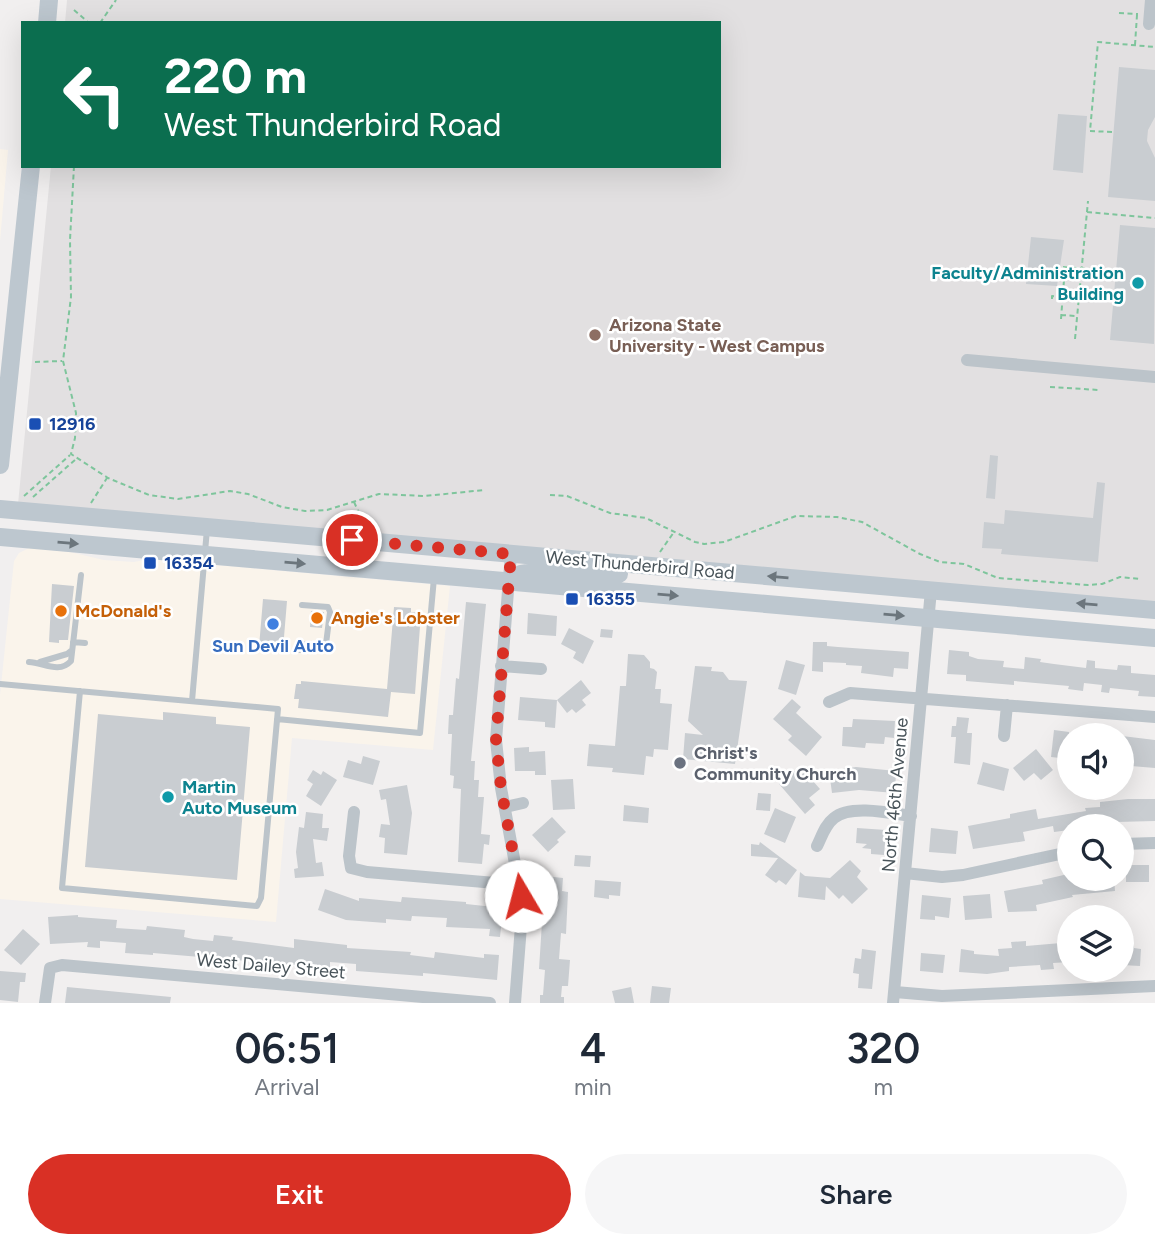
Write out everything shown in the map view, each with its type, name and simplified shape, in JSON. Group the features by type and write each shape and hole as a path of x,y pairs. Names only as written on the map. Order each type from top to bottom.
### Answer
{"main road":[{"path":"47,21 49,0"},
{"path":"0,465 31,168"},
{"name":"West Thunderbird Road","path":"0,509 1155,610"},
{"name":"West Thunderbird Road","path":"0,537 1155,638"},
{"path":"342,567 345,539"},
{"path":"509,582 521,574 534,572 644,575 678,568"}],"street":[{"path":"1149,24 1152,4"},
{"path":"967,360 1155,377"},
{"path":"511,554 496,740 520,885 522,919 515,1003"},
{"name":"North 46th Avenue","path":"894,998 931,590"},
{"path":"501,666 541,669"},
{"path":"829,702 850,693 1155,717"},
{"path":"1004,736 1007,705"},
{"path":"505,807 523,803"},
{"path":"817,846 827,826 843,812 866,811 911,816"},
{"path":"354,812 349,856 351,868 367,872 520,885"},
{"path":"1134,844 1155,843"},
{"path":"905,873 942,877 963,875 1057,855"},
{"name":"West Dailey Street","path":"45,1003 50,968 62,965 396,999 490,1003"},
{"path":"894,998 1155,986"}],"lane":[{"path":"192,701 208,527"},
{"path":"29,662 49,667 64,667 71,661 81,575"},
{"path":"276,719 420,733 435,575"},
{"path":"298,647 317,652 322,650 327,642 329,608 302,605"},
{"path":"38,663 67,654 73,646 85,643"},
{"path":"0,684 80,691 192,701 278,709 261,898 257,906 61,888 80,691"}],"path":[{"path":"101,21 116,0"},
{"path":"74,10 87,21"},
{"path":"1119,13 1137,14 1135,45"},
{"path":"1112,132 1090,131 1098,42 1155,47"},
{"path":"24,496 71,454 75,439 76,413 63,361 71,297 70,240 74,168"},
{"path":"1075,339 1088,201"},
{"path":"1087,212 1155,218"},
{"path":"1077,317 1061,317 1064,267 1114,271"},
{"path":"1052,299 1052,296 1063,297"},
{"path":"35,362 63,361"},
{"path":"1050,387 1099,390"},
{"path":"71,454 108,478 149,495 186,498 230,491 248,494 293,510 327,510 379,494 425,496 484,490"},
{"path":"29,501 77,458"},
{"path":"88,508 108,478"},
{"path":"550,495 567,496 610,513 646,518 695,542 724,542 796,516 837,517 862,523 935,561 964,564 998,578 1053,580 1088,585 1102,584 1120,577 1140,579"},
{"path":"354,502 368,532"},
{"path":"660,552 674,531"}],"shaded area":[{"name":"Arizona State University - West Campus","path":"67,0 1155,0 1155,603 18,504 51,168 721,168 721,21 65,21"},
{"path":"0,149 8,150 0,241"},
{"path":"29,548 70,552 104,560 134,562 149,559 450,586 433,750 292,738 276,922 0,899 0,695 14,561 19,553"}],"building":[{"path":"1119,67 1155,70 1155,117 1148,130 1147,141 1155,158 1155,201 1108,197"},
{"path":"1058,114 1087,116 1083,173 1053,170"},
{"name":"Faculty/Administration Building","path":"1120,225 1155,228 1154,344 1110,340"},
{"path":"1031,237 1064,240 1057,286 1026,284"},
{"path":"990,455 998,456 995,499 986,498"},
{"path":"1097,482 1105,483 1098,562 1001,554 1002,549 982,548 984,522 1004,524 1005,510 1093,518"},
{"name":"McDonald's","path":"52,584 74,586 68,640 59,640 59,643 49,642"},
{"name":"Sun Devil Auto","path":"263,599 287,601 283,649 259,647"},
{"path":"466,602 486,604 471,761 475,761 474,780 479,780 478,797 484,797 481,834 490,835 489,845 484,844 482,864 458,862 461,789 453,788 454,776 450,775 452,734 448,734 449,715 453,715 456,678 459,679"},
{"path":"394,607 411,608 411,612 421,613 415,694 391,692 388,717 298,708 299,699 294,699 296,684 301,684 301,681 387,689"},
{"name":"Angie's Lobster","path":"311,611 324,612 322,628 310,627"},
{"path":"528,613 557,616 556,636 527,634"},
{"path":"569,628 594,641 583,664 573,658 576,652 561,644"},
{"path":"601,629 613,630 612,638 600,637"},
{"path":"813,642 827,642 827,646 909,652 908,669 894,668 893,677 861,673 862,666 823,662 823,672 812,671"},
{"path":"949,650 969,652 969,656 978,659 1004,661 1003,667 1024,669 1025,657 1041,659 1040,662 1086,668 1087,660 1095,661 1095,668 1117,670 1118,665 1131,666 1131,673 1155,675 1155,697 1138,696 1139,691 1110,688 1109,693 1101,692 1102,685 1084,683 1083,691 1068,689 1069,686 1014,681 1014,685 966,681 966,675 947,674"},
{"path":"628,654 644,655 650,662 650,668 657,672 655,689 661,689 660,703 672,704 668,750 654,749 653,757 646,756 644,775 587,766 589,744 615,746 620,686 626,686"},
{"path":"786,660 805,665 796,695 778,689"},
{"path":"695,666 712,667 711,671 723,672 729,680 747,681 735,764 683,759 685,733 703,735 688,721"},
{"path":"581,680 591,693 582,700 586,705 576,713 572,709 567,713 557,700"},
{"path":"520,697 557,700 555,728 545,727 545,722 518,720"},
{"path":"792,699 801,707 796,713 822,737 806,756 788,740 792,736 773,719"},
{"name":"Martin Auto Museum","path":"163,712 216,717 216,724 250,727 237,880 85,867 98,714 163,720"},
{"path":"957,717 969,718 967,733 972,733 970,765 954,763 956,737 951,737 952,726 956,726"},
{"path":"853,719 895,721 894,738 885,737 884,744 866,743 865,748 842,746 843,727 852,727"},
{"path":"1054,730 1057,730 1057,758 1051,757"},
{"path":"1134,737 1155,740 1155,768 1134,766"},
{"path":"529,747 529,752 545,751 546,775 535,775 535,771 515,771 514,748"},
{"path":"1036,749 1053,770 1041,780 1034,773 1024,781 1013,768"},
{"path":"363,756 380,761 373,785 343,777 348,760 361,764"},
{"path":"983,762 1009,769 1004,791 977,784"},
{"path":"856,767 896,771 895,793 859,790 832,793 829,771"},
{"path":"313,770 321,775 323,771 337,780 321,806 306,796 313,784 307,780"},
{"path":"796,770 800,776 805,772 820,789 809,798 815,805 805,814 779,784"},
{"path":"573,779 575,809 553,810 551,780"},
{"path":"407,785 412,813 407,855 384,853 385,838 379,837 381,824 390,825 386,799 381,800 379,790"},
{"path":"758,793 771,794 770,811 756,810"},
{"path":"1155,799 1155,821 1134,822 1134,814 1068,814 1086,811 1085,808 1100,807 1100,802"},
{"path":"624,805 649,808 648,823 623,821"},
{"path":"775,808 796,817 785,843 764,834"},
{"path":"1036,809 1038,819 1057,816 1057,832 1054,832 1053,826 1023,832 1025,841 973,849 968,826 1010,818 1010,814"},
{"path":"306,812 323,814 322,828 329,828 327,841 313,839 316,863 322,862 324,876 295,878 294,869 298,868 296,852 299,827 304,828"},
{"path":"552,817 566,832 548,852 532,835"},
{"path":"857,828 886,830 884,855 871,854 871,849 862,848 867,844 856,843"},
{"path":"931,828 958,831 956,854 929,852"},
{"path":"760,842 797,870 786,885 779,880 776,883 765,875 778,858 751,856 751,844 759,845"},
{"path":"575,855 591,856 590,867 574,866"},
{"path":"850,860 861,871 857,877 868,889 852,904 843,895 839,899 826,886 825,900 798,897 800,872 805,876 830,878"},
{"path":"1134,865 1149,865 1149,882 1134,882"},
{"path":"545,876 563,878 562,891 568,892 566,934 561,933 559,959 570,960 568,986 562,986 561,997 564,997 564,1003 540,1003 545,970 539,969"},
{"path":"1057,877 1057,891 1115,891 1072,895 1073,897 1036,905 1037,911 1008,912 1004,891 1043,884 1042,880"},
{"path":"595,880 621,882 620,896 609,895 609,899 594,897"},
{"path":"325,889 359,901 359,898 401,902 402,897 503,908 500,937 489,936 490,929 446,927 447,918 412,916 411,921 386,919 386,923 346,920 318,910"},
{"path":"990,894 992,918 965,920 963,896"},
{"path":"922,895 951,898 949,918 935,916 935,920 920,919"},
{"path":"78,915 117,920 116,928 146,930 147,926 185,930 184,937 213,941 214,935 294,948 294,939 347,945 347,948 411,952 410,955 434,958 435,952 484,958 484,954 499,955 497,980 423,973 423,976 356,971 356,964 330,962 330,968 125,953 126,943 100,941 100,948 87,947 88,942 50,944 48,917"},
{"path":"23,929 40,944 21,965 4,950"},
{"path":"1026,941 1026,946 1057,943 1057,963 1053,963 1054,969 1041,970 1040,965 1009,967 1009,971 987,974 959,972 961,949 974,951 974,954 999,956 998,949 1012,948 1011,942"},
{"path":"1134,948 1141,949 1140,966 1134,966"},
{"path":"862,949 876,951 872,989 858,988 859,974 853,973 855,958 861,959"},
{"path":"921,953 945,955 943,973 920,971"},
{"path":"0,971 26,973 25,982 20,982 18,1002 0,1000"},
{"path":"652,986 671,988 669,1003 650,1003"},
{"path":"67,987 171,997 170,1003 65,1003"},
{"path":"631,987 634,1003 615,1003 612,991"}],"place":[{"name":"Faculty/Administration Building","path":"1138,283"},
{"name":"Arizona State University - West Campus","path":"595,335"},
{"name":"12916","path":"35,424"},
{"name":"16354","path":"150,563"},
{"name":"16355","path":"572,599"},
{"name":"McDonald's","path":"61,611"},
{"name":"Angie's Lobster","path":"317,618"},
{"name":"Sun Devil Auto","path":"273,624"},
{"name":"Christ's Community Church","path":"680,763"},
{"name":"Martin Auto Museum","path":"168,797"}],"route":[{"path":"352,540 511,554 496,740 501,788 521,896"}]}
